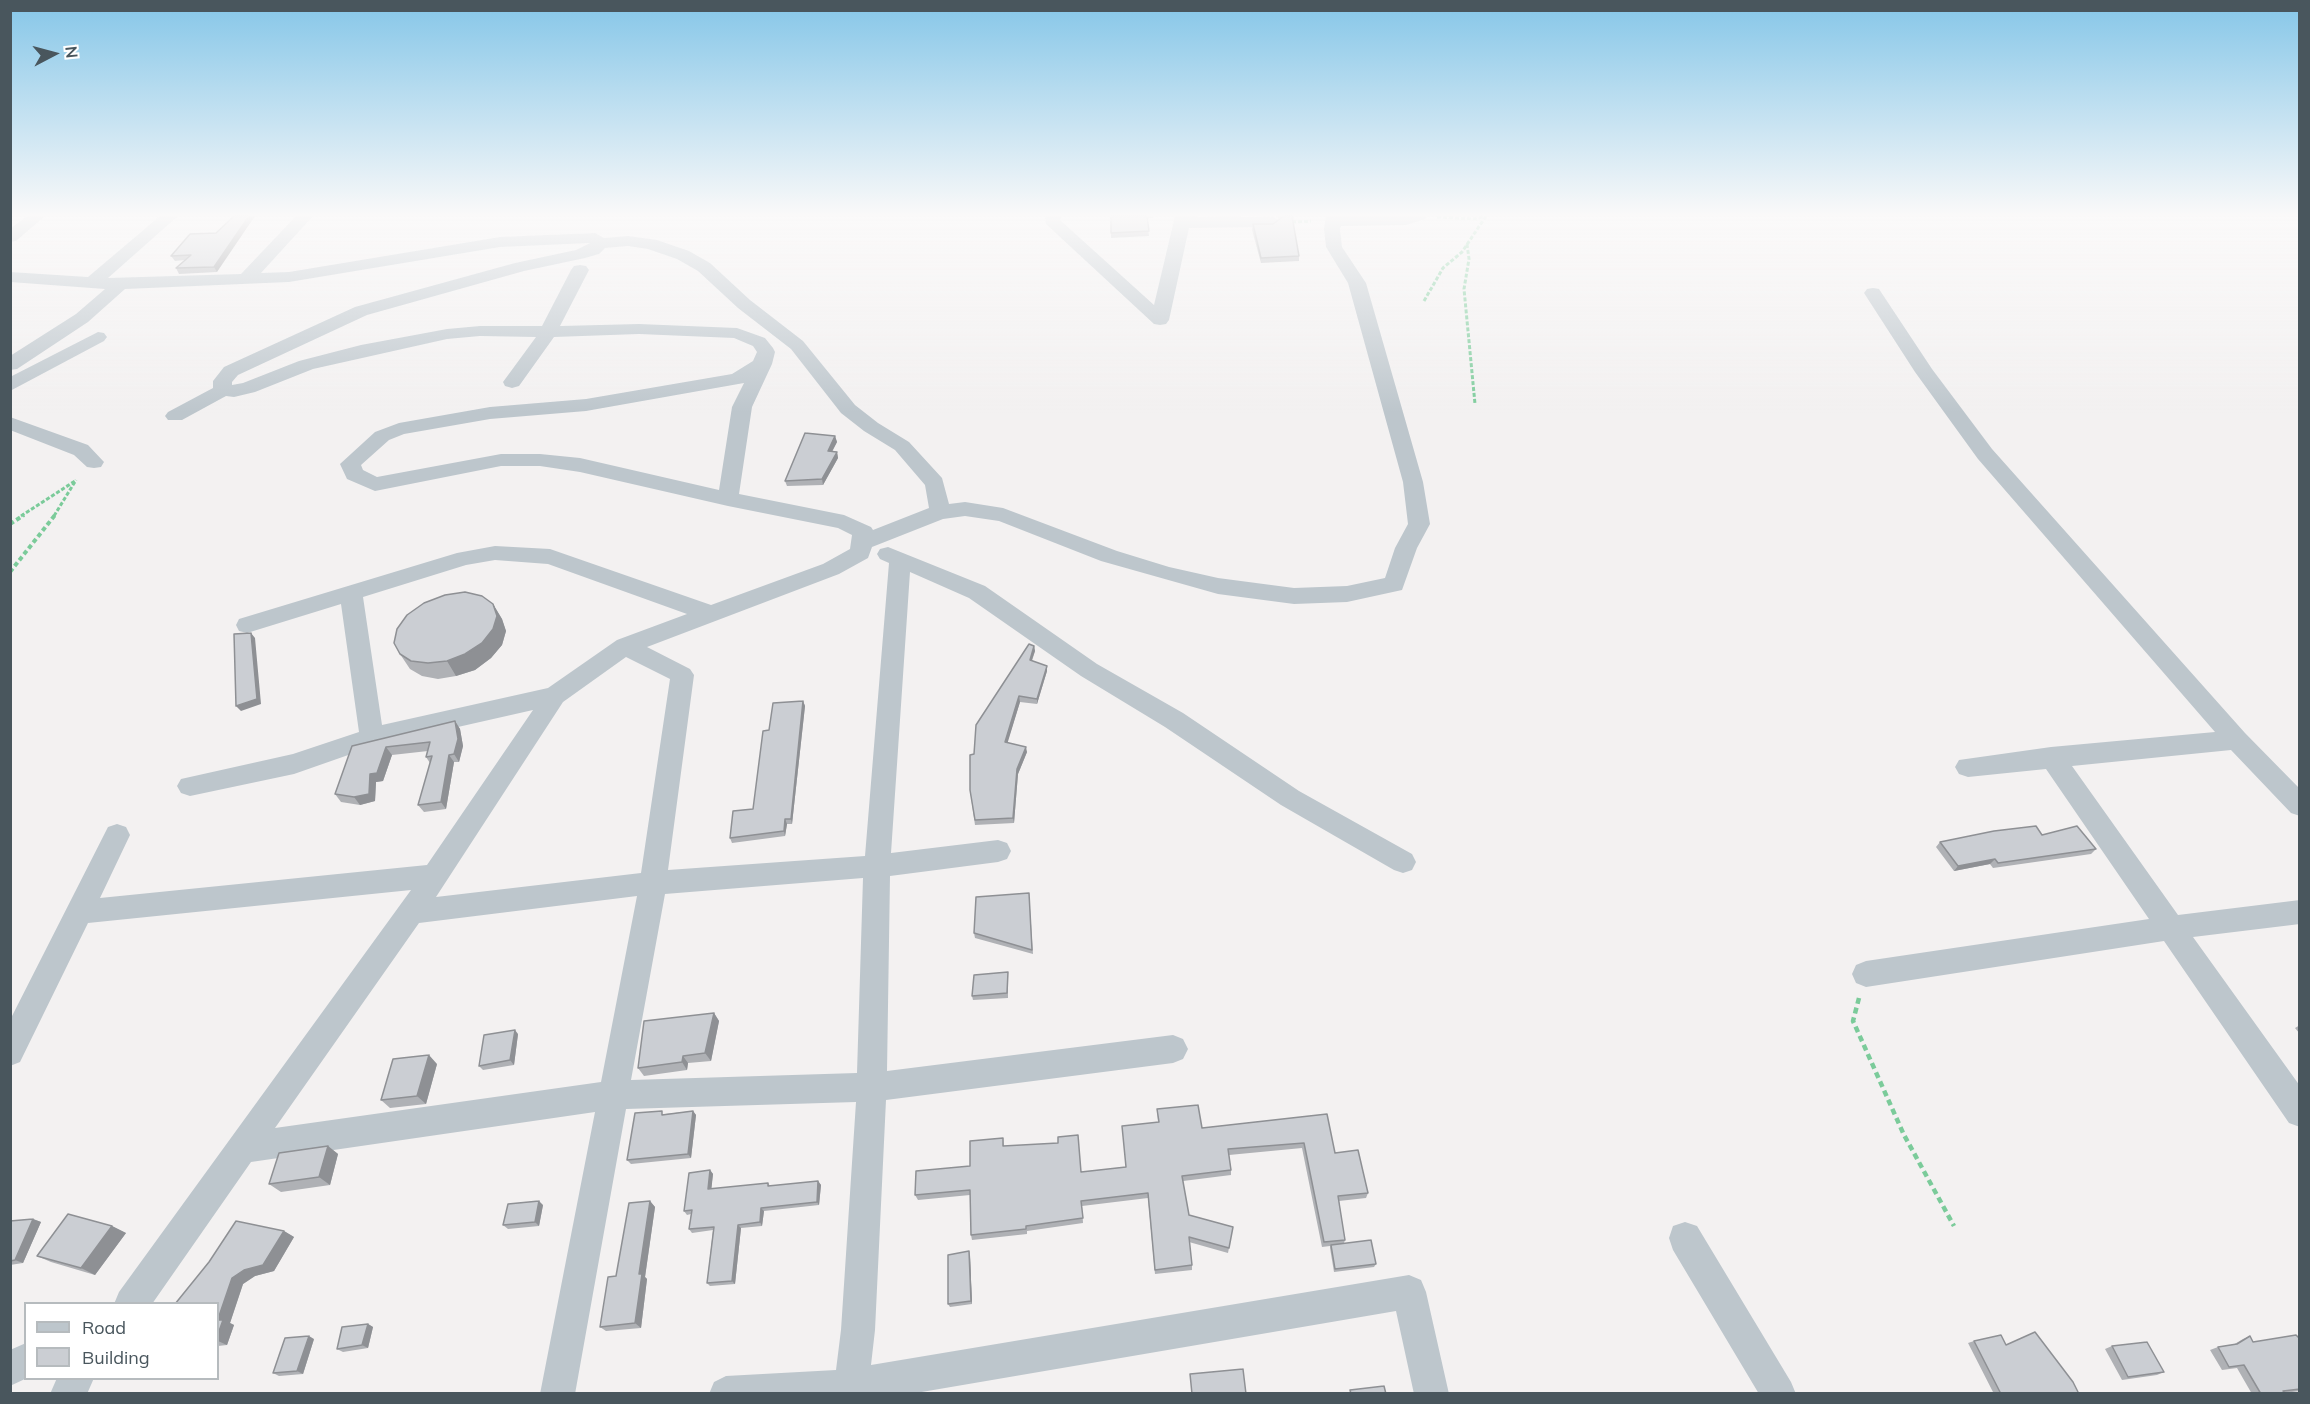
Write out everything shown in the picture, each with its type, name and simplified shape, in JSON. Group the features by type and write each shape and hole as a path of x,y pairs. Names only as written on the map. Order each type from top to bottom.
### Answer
{"street":[{"path":"84,282 120,284 182,282"},
{"path":"222,390 222,381 231,371 361,311 468,282"},
{"path":"512,382 548,333 574,282"},
{"path":"720,282 797,345 848,409 871,428 902,446 935,483 940,512"},
{"path":"1118,282 1160,320 1169,282"},
{"path":"861,543 940,512 965,509 1003,515 1109,556 1218,586 1294,596 1347,594 1394,584 1406,548 1419,524 1413,482 1356,282"},
{"path":"10,365 82,318 120,284"},
{"path":"1873,293 1924,372 1985,454 2236,740 2300,806"},
{"path":"175,416 222,390 234,391 248,388 306,365 416,339 480,331 548,333 639,329 737,333 759,342 766,352 742,406 728,499"},
{"path":"10,385 98,337"},
{"path":"130,1299 242,1148 411,912 555,696 625,646 831,569 860,553 863,532 844,522 728,499 580,465 540,460 501,460 375,484 354,474 350,464 381,436 399,429 490,413 586,405 738,379 797,345"},
{"path":"10,423 81,450 94,462"},
{"path":"861,543 977,592 1089,670 1174,720 1290,798 1403,862"},
{"path":"247,625 465,558 495,553 550,557 711,614"},
{"path":"850,1390 858,1330 872,1087 878,866 900,560"},
{"path":"351,593 372,737"},
{"path":"557,1394 653,883 682,675 625,646"},
{"path":"190,786 294,764 372,737 555,696"},
{"path":"1968,767 2236,740"},
{"path":"2051,757 2300,1112"},
{"path":"10,1052 117,835"},
{"path":"411,912 653,883 878,866 998,851"},
{"path":"79,912 435,876"},
{"path":"1866,974 2170,928 2300,912"},
{"path":"242,1148 613,1095 872,1087 1173,1049"},
{"path":"1685,1238 1779,1394"},
{"path":"726,1394 850,1390 1409,1292 1432,1394"},
{"path":"10,1369 24,1361"},
{"path":"67,1394 76,1380"}],"path":[{"path":"1424,301 1435,282"},
{"path":"1465,282 1466,322 1475,404"},
{"path":"10,524 76,480 94,462"},
{"path":"10,572 55,515 76,480"},
{"path":"1866,974 1853,1021 1904,1135 1954,1226"}],"building":[{"path":"805,433 835,436 828,451 837,452 822,479 785,481"},
{"path":"465,592 482,596 493,604 497,616 493,629 482,643 465,654 447,661 428,663 411,661 400,654 394,643 397,629 407,615 424,603 445,595"},
{"path":"251,633 257,699 236,706 234,634"},
{"path":"1029,644 1034,646 1030,660 1047,666 1037,699 1019,696 1005,742 1026,747 1017,769 1013,818 975,820 970,790 970,755 974,754 976,725"},
{"path":"803,701 791,819 785,819 784,831 730,838 733,811 753,809 763,731 769,730 773,703"},
{"path":"455,721 458,739 454,754 449,755 441,802 418,805 432,756 426,757 430,742 386,747 377,773 370,774 369,794 354,797 335,794 352,746"},
{"path":"2036,826 2042,835 2077,826 2096,849 1998,863 1995,859 1958,866 1940,842 1994,831"},
{"path":"1029,893 1032,950 974,933 976,897"},
{"path":"1008,972 1007,993 972,996 974,975"},
{"path":"714,1013 705,1053 683,1056 682,1062 638,1068 644,1021"},
{"path":"515,1030 510,1060 479,1066 484,1035"},
{"path":"429,1055 417,1096 381,1100 393,1059"},
{"path":"1198,1105 1202,1128 1327,1114 1335,1153 1358,1150 1368,1193 1338,1196 1345,1240 1324,1242 1304,1143 1228,1149 1231,1170 1182,1176 1189,1215 1233,1227 1229,1248 1189,1237 1192,1265 1155,1270 1148,1193 1081,1201 1083,1218 1026,1226 1026,1229 971,1235 970,1190 915,1195 916,1171 970,1166 970,1141 1003,1138 1003,1146 1058,1143 1058,1137 1078,1135 1081,1172 1126,1167 1122,1126 1159,1122 1157,1109"},
{"path":"662,1111 662,1115 693,1111 688,1154 627,1160 635,1113"},
{"path":"328,1146 319,1177 269,1184 279,1153"},
{"path":"710,1170 708,1189 818,1181 817,1202 761,1208 760,1222 738,1225 732,1281 707,1283 714,1227 689,1229 692,1210 684,1211 689,1173"},
{"path":"539,1201 535,1222 503,1225 508,1204"},
{"path":"650,1201 639,1274 642,1274 635,1323 600,1327 608,1277 616,1276 629,1203"},
{"path":"68,1214 112,1226 81,1268 37,1256"},
{"path":"33,1219 15,1260 10,1261 10,1221"},
{"path":"236,1221 284,1231 263,1265 244,1270 232,1278 219,1316 219,1302 177,1302 209,1262"},
{"path":"1371,1240 1376,1264 1335,1269 1331,1245"},
{"path":"969,1251 971,1301 948,1304 948,1255"},
{"path":"368,1324 362,1345 337,1349 342,1327"},
{"path":"2035,1332 2073,1382 2079,1394 2001,1394 1974,1341 2001,1335 2006,1345"},
{"path":"2296,1335 2300,1339 2300,1389 2283,1391 2285,1393 2261,1394 2244,1365 2229,1367 2218,1347 2237,1344 2250,1336 2253,1342"},
{"path":"309,1336 297,1371 273,1373 285,1338"},
{"path":"2147,1342 2164,1372 2128,1377 2112,1346"},
{"path":"1243,1369 1246,1394 1192,1394 1190,1374"},
{"path":"1384,1386 1386,1394 1351,1394 1350,1390"}]}
